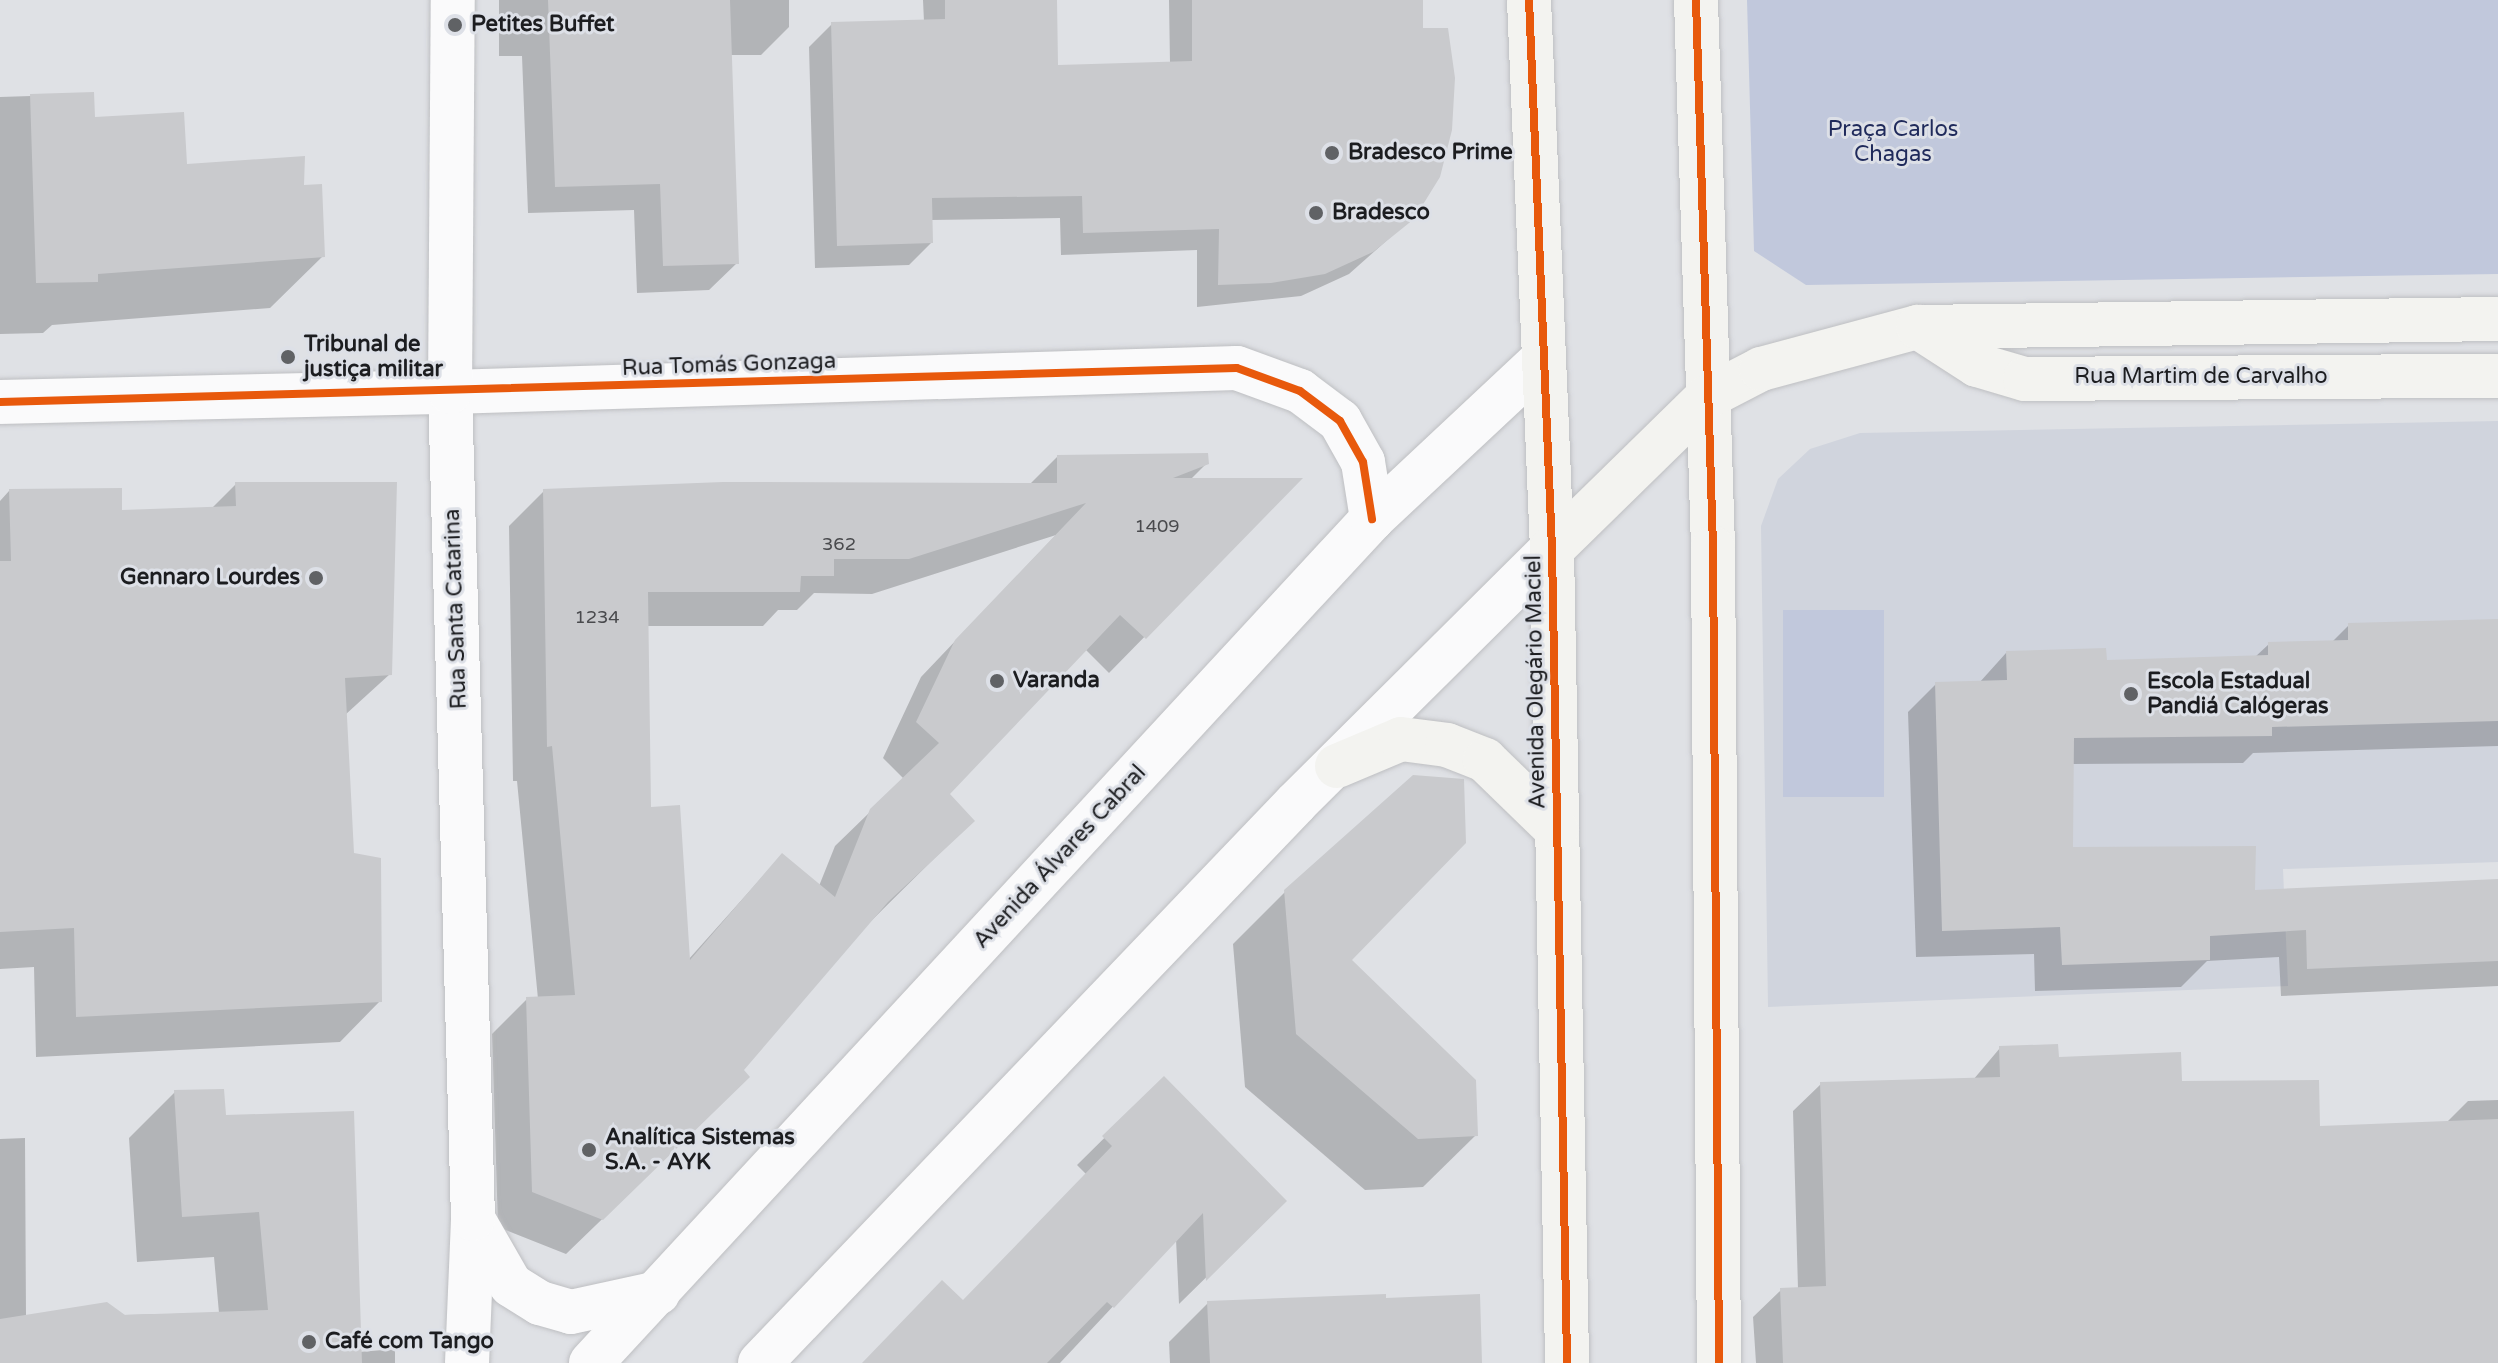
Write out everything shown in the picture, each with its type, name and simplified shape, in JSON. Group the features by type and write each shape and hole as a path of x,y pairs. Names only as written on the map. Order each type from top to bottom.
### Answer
{"main road":[{"name":"Avenida Olegário Maciel","path":"1529,0 1540,362 1552,549 1567,1363"},
{"path":"1696,0 1713,548 1719,1363"},
{"path":"1552,549 1707,397 1761,369 1918,327 2498,319"},
{"name":"Rua Martim de Carvalho","path":"1918,327 1977,365 2025,379 2498,376"},
{"path":"1337,766 1401,739 1447,745 1485,760 1557,830"}],"street":[{"name":"Rua Santa Catarina","path":"453,0 450,392 473,1219 467,1363"},
{"name":"Avenida Álvares Cabral","path":"591,1363 1372,519 1540,362"},
{"name":"Rua Tomás Gonzaga","path":"0,402 1237,368 1300,391 1340,421 1363,462 1372,519"},
{"path":"760,1363 1337,766 1552,549"},
{"name":"Rua Santa Catarina","path":"473,1219 511,1285 540,1303 571,1312 658,1293"}],"shaded area":[{"name":"Escola Estadual Pandiá Calógeras","path":"2498,421 2498,862 2283,869 2288,986 1768,1007 1761,526 1778,479 1810,449 1860,433"}],"green space":[{"name":"Praça Carlos Chagas","path":"1747,0 2498,0 2498,274 1806,285 1754,251"},
{"path":"1783,610 1884,610 1884,797 1783,797"}],"building":[{"path":"548,0 730,0 739,264 663,266 660,184 555,187"},
{"path":"945,0 1057,0 1058,65 1192,61 1192,0 1423,0 1423,28 1448,28 1455,78 1452,130 1440,177 1414,219 1373,252 1325,274 1271,283 1218,285 1219,229 1083,233 1082,196 932,198 933,243 837,246 831,22 945,19"},
{"path":"94,92 95,117 184,112 187,164 305,156 304,185 322,184 325,257 98,274 98,282 36,283 30,94"},
{"path":"1208,453 1209,464 1173,478 1303,478 1146,639 1120,615 950,794 975,821 888,902 744,1070 750,1077 603,1220 532,1192 526,997 575,995 552,746 547,747 543,489 723,482 1057,483 1057,455","holes":["1086,503 955,640 916,722 939,743 870,809 835,897 782,853 690,960 680,805 651,807 648,592 800,592 801,576 834,576 834,559 909,559"]},
{"path":"235,482 397,482 392,675 345,678 354,853 381,858 382,1002 76,1017 74,928 0,932 0,561 11,561 9,489 122,488 122,510 236,506"},
{"path":"2498,619 2498,721 2272,727 2272,736 2074,738 2073,847 2256,846 2255,890 2498,879 2498,961 2307,969 2306,930 2210,936 2210,960 2062,965 2060,927 1942,931 1935,682 2007,680 2006,651 2106,648 2107,660 2268,655 2268,642 2348,640 2348,623"},
{"path":"1413,775 1464,779 1466,843 1352,960 1476,1080 1478,1136 1418,1139 1296,1034 1284,890"},
{"path":"2058,1044 2059,1057 2181,1052 2182,1081 2319,1080 2320,1126 2498,1119 2498,1363 1783,1363 1780,1288 1826,1286 1820,1082 2000,1077 1999,1046"},
{"path":"1164,1076 1287,1201 1206,1281 1203,1213 1114,1308 1107,1302 1047,1363 862,1363 942,1280 963,1300 1112,1146 1102,1136"},
{"path":"224,1089 226,1115 354,1111 362,1363 0,1363 0,1319 107,1302 125,1315 268,1310 259,1212 182,1217 174,1090"},
{"path":"1386,1294 1386,1298 1480,1294 1482,1363 1210,1363 1207,1301"}],"cycle path":[{"path":"1529,0 1552,549 1567,1363"},
{"path":"1696,0 1713,548 1719,1363"},
{"path":"0,402 1237,368 1300,391 1340,421 1363,462 1372,519"}],"place":[{"name":"Petites Buffet","path":"455,25"},
{"name":"Bradesco Prime","path":"1332,153"},
{"name":"Bradesco","path":"1316,213"},
{"name":"Tribunal de justiça militar","path":"288,357"},
{"name":"Gennaro Lourdes","path":"316,578"},
{"name":"Varanda","path":"997,681"},
{"name":"Escola Estadual Pandiá Calógeras","path":"2131,694"},
{"name":"Analítica Sistemas S.A. - AYK","path":"589,1150"},
{"name":"Café com Tango","path":"309,1342"}]}
